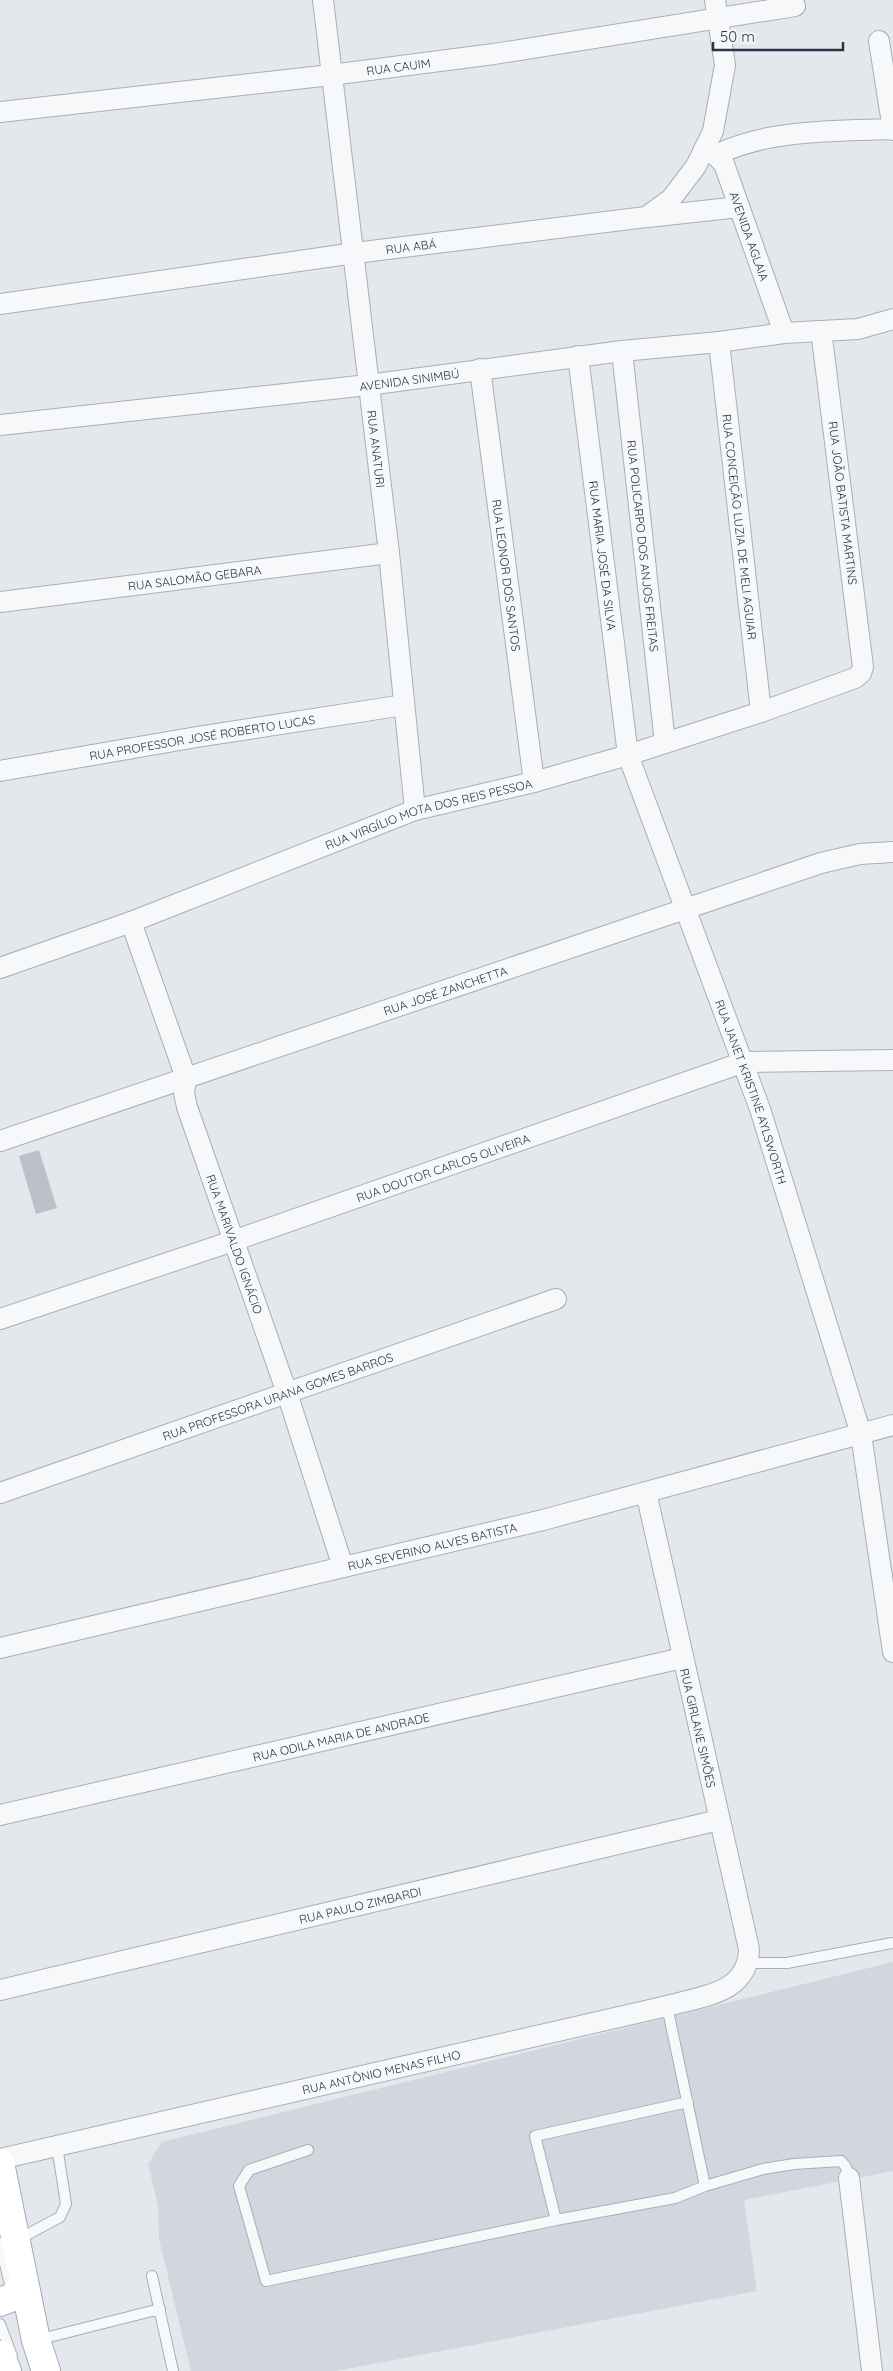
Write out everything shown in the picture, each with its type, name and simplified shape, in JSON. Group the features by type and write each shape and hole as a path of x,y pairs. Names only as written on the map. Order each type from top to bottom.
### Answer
{"main road":[{"path":"0,2164 13,2298 31,2363 0,2355"}],"street":[{"name":"RUA ANATURI","path":"323,0 355,253 368,385 389,554 415,810"},
{"name":"RUA CAUIM","path":"0,112 494,54 717,9 795,6"},
{"path":"711,151 725,65 717,9"},
{"path":"646,217 671,198 696,166 711,151 762,139 821,132 893,129 880,41"},
{"name":"AVENIDA AGLAIA","path":"711,151 724,164 784,333"},
{"name":"RUA ABÁ","path":"0,304 355,253 739,207"},
{"name":"AVENIDA SINIMBÚ","path":"0,425 368,385 622,351 719,342 784,333 858,329 893,319"},
{"name":"RUA JOÃO BATISTA MARTINS","path":"819,332 822,338 862,657 861,673"},
{"name":"RUA CONCEIÇÃO LUZIA DE MELI AGUIAR","path":"719,342 761,712"},
{"name":"RUA POLICARPO DOS ANJOS FREITAS","path":"622,351 665,743"},
{"name":"RUA MARIA JOSÉ DA SILVA","path":"578,356 628,755"},
{"name":"RUA LEONOR DOS SANTOS","path":"480,369 534,782"},
{"name":"RUA SALOMÃO GEBARA","path":"0,602 389,554"},
{"name":"RUA VIRGÍLIO MOTA DOS REIS PESSOA","path":"0,968 132,922 415,810 534,782 628,755 761,712 855,678 861,673"},
{"name":"RUA PROFESSOR JOSÉ ROBERTO LUCAS","path":"0,771 404,704"},
{"name":"RUA JANET KRISTINE AYLSWORTH","path":"628,755 744,1062 860,1434 893,1652"},
{"name":"RUA JOSÉ ZANCHETTA","path":"0,1141 821,862 860,854 893,852"},
{"name":"RUA MARIVALDO IGNÁCIO","path":"132,922 186,1078 184,1093 187,1107 287,1392 343,1567"},
{"name":"RUA DOUTOR CARLOS OLIVEIRA","path":"0,1319 233,1241 744,1062 893,1060"},
{"name":"RUA PROFESSORA URANA GOMES BARROS","path":"0,1493 556,1299"},
{"name":"RUA SEVERINO ALVES BATISTA","path":"0,1648 543,1520 893,1425"},
{"name":"RUA GIRLANE SIMÕES","path":"646,1492 749,1949 749,1963"},
{"name":"RUA ODILA MARIA DE ANDRADE","path":"0,1815 682,1658"},
{"name":"RUA PAULO ZIMBARDI","path":"0,1990 719,1820"},
{"name":"RUA ANTÔNIO MENAS FILHO","path":"0,2159 667,2006 733,1986 742,1976 749,1963"},
{"path":"849,2178 872,2371"}],"lane":[{"path":"749,1963 787,1963 892,1943"},
{"path":"667,2006 705,2186"},
{"path":"556,2220 535,2136 688,2102"},
{"path":"8,2242 60,2217 66,2204 57,2146"},
{"path":"308,2150 249,2170 239,2186 266,2281 556,2220 675,2198 705,2186 763,2169 794,2164 841,2161 846,2167 849,2178"},
{"path":"152,2276 174,2371"},
{"path":"31,2363 160,2309"},
{"path":"0,2324 18,2371"}],"shaded area":[{"path":"893,1962 893,2171 744,2200 757,2291 336,2371 191,2371 159,2239 158,2206 148,2164 162,2142"}],"building":[{"path":"39,1150 57,1208 36,1214 19,1156"}]}
